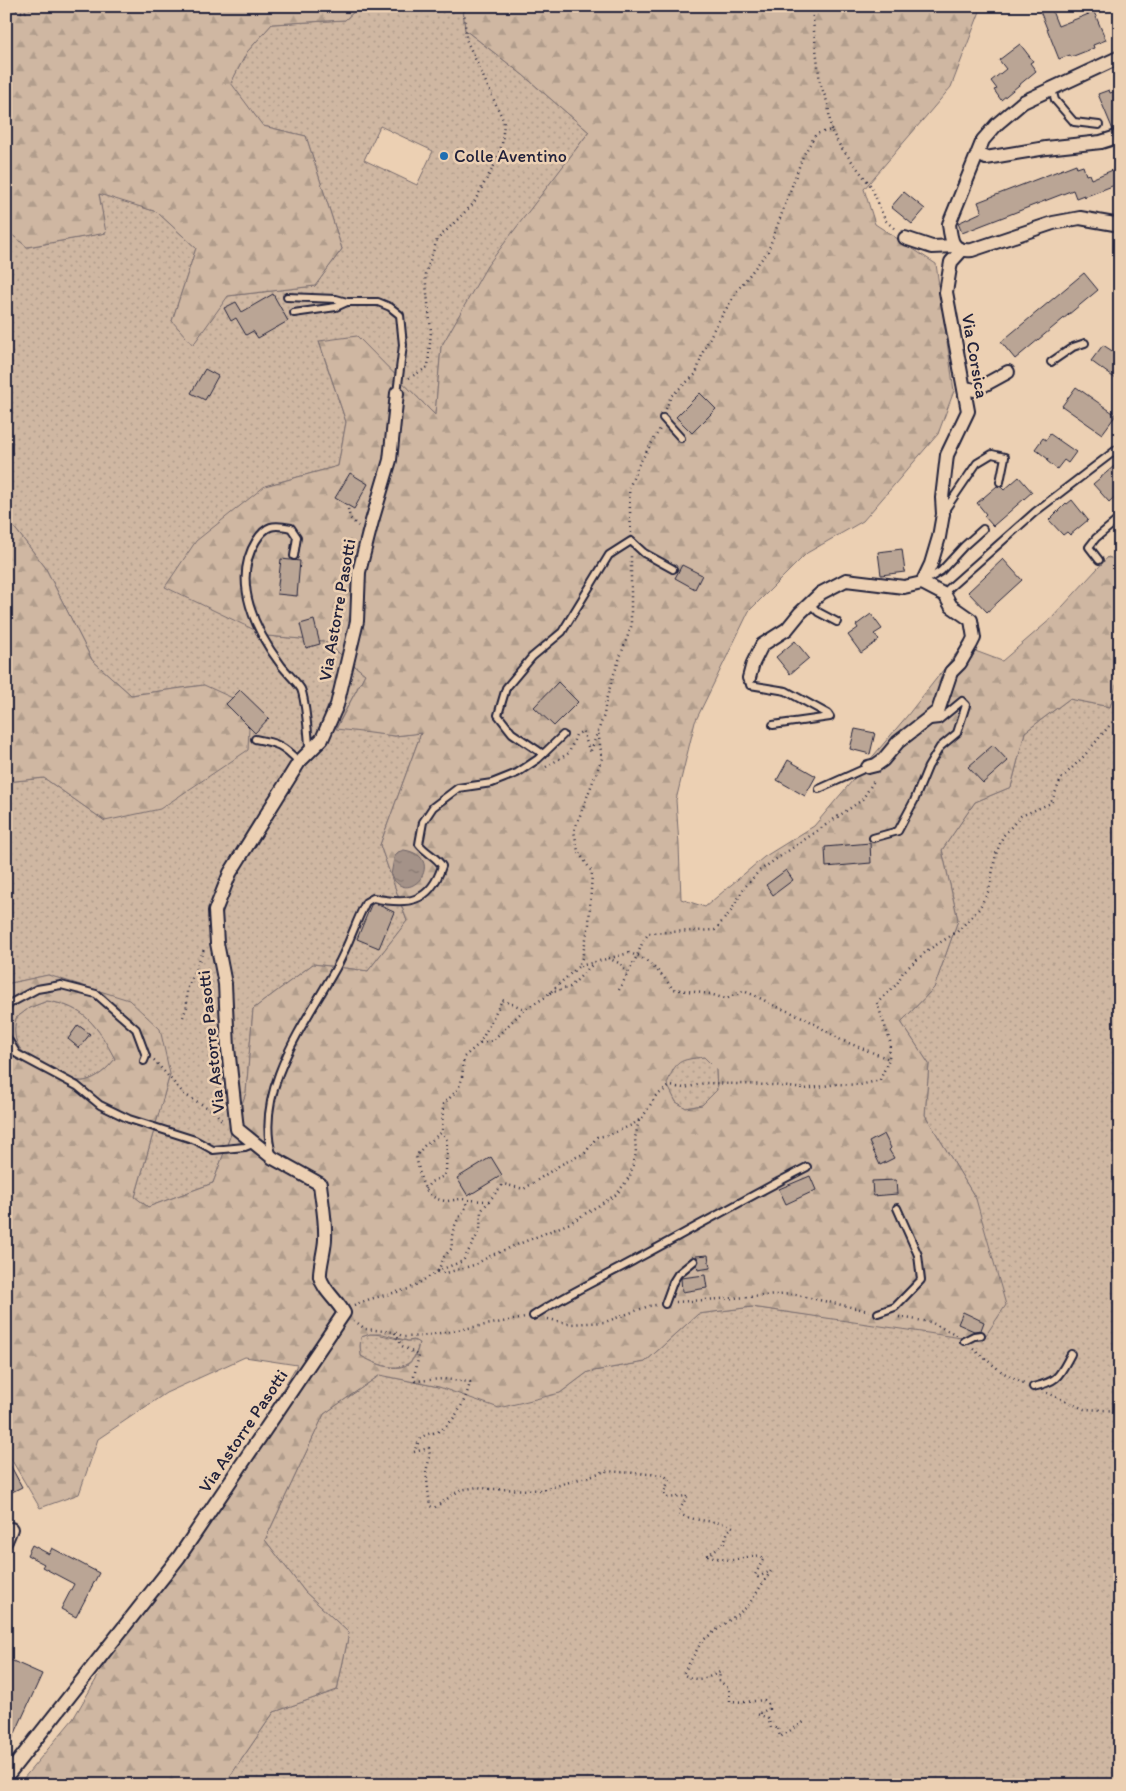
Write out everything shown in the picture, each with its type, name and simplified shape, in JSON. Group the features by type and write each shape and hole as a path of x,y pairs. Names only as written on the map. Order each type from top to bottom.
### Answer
{"street":[{"path":"958,248 950,237 949,224 983,140 997,124 1023,102 1120,57"},
{"path":"978,154 986,158 1046,148 1101,142 1120,136"},
{"path":"905,238 932,247 972,250 1053,223 1080,218 1120,225"},
{"name":"Via Corsica","path":"922,583 934,555 939,537 943,514 942,498 947,455 968,411 946,292 951,262 958,248"},
{"path":"965,388 976,390 1008,372"},
{"name":"Via Astorre Pasotti","path":"6,1777 179,1557 344,1313 320,1277 325,1240 325,1220 320,1184 272,1158 237,1129 228,1048 225,984 217,943 215,911 230,873 299,762 322,739 338,705 357,621 359,572 390,460 396,393"},
{"path":"749,678 762,645 788,628 821,593 846,580 904,587 922,583 945,595 951,606 971,620 974,638 960,663 951,672 938,711 898,742 876,765 868,767"}],"lane":[{"path":"1052,89 1056,100 1074,122 1099,124"},
{"path":"287,297 336,298 347,302 378,302 390,307 400,316 402,345 396,393"},
{"path":"294,313 336,307 347,302"},
{"path":"1051,362 1073,347 1085,343"},
{"path":"663,418 681,438"},
{"path":"947,590 1035,512 1120,447"},
{"path":"943,514 977,463 992,454 1005,457 1000,482"},
{"path":"1099,560 1089,547 1096,538 1120,518"},
{"path":"294,556 297,536 291,528 276,525 262,532 251,550 246,574 248,602 262,637 301,690 309,739 309,751"},
{"path":"922,583 942,571 964,546 983,529"},
{"path":"543,754 512,733 498,715 506,688 532,657 562,632 609,555 631,541 644,553 673,569"},
{"path":"810,604 818,612 836,622"},
{"path":"749,678 750,684 786,692 828,714 830,717 773,726"},
{"path":"873,838 898,831 914,801 928,767 940,747 957,733 966,705 962,701 939,720 923,722"},
{"path":"272,1158 268,1140 268,1109 281,1067 299,1031 336,968 366,902 373,898 401,902 415,900 430,888 439,875 442,866 437,857 428,854 420,844 422,822 433,807 458,788 497,781 517,773 543,754 563,735"},
{"path":"255,739 276,743 291,753 299,762"},
{"path":"819,789 868,767"},
{"path":"6,1010 9,1004 37,989 60,985 96,994 136,1029 146,1056 144,1061"},
{"path":"6,1036 17,1054 77,1086 100,1105 129,1119 196,1140 213,1150 245,1147 255,1143"},
{"path":"533,1316 752,1195 807,1167"},
{"path":"878,1313 894,1307 921,1280 918,1255 897,1208"},
{"path":"665,1304 678,1274 694,1261"},
{"path":"964,1341 974,1336 982,1335"},
{"path":"1033,1387 1052,1382 1060,1375 1071,1354"}],"path":[{"path":"7,6 24,12 32,6"},
{"path":"407,379 428,367 431,331 425,275 437,240 473,204 496,162 502,144 504,122 466,38 464,6"},
{"path":"812,6 820,83 828,104 831,130 840,146 871,186 885,220"},
{"path":"542,769 569,753 576,735 583,731 590,753 604,715 606,700 631,627 629,488 638,466 659,432 671,396 696,374 703,352 714,329 737,291 768,251 802,156 816,134 831,130"},
{"path":"1120,712 1084,756 1061,778 1051,803 1021,816 1003,836 996,854 989,890 979,909 957,932 928,950 903,972 897,984 877,1003 890,1041 889,1059 880,1080 860,1085 837,1084 805,1089 773,1085 705,1083 684,1088 670,1086 656,1096 642,1118 609,1135 597,1138 585,1153 560,1165 524,1189 503,1184 481,1211 480,1230 463,1261 438,1272 409,1289 357,1302 344,1313 365,1329 395,1333 404,1337 423,1336 533,1316 571,1324 605,1322 649,1306 792,1294 878,1313 930,1322 957,1335 1002,1372 1033,1387 1084,1410 1120,1411"},
{"path":"480,1043 492,1041 524,1009 549,994 579,966 588,924 592,872 578,851 574,830 602,758 598,730"},
{"path":"619,990 643,941 649,933 715,930 731,911 744,888 759,872 862,800 875,779 882,773"},
{"path":"183,1017 187,1006 187,990 206,944 216,931"},
{"path":"579,966 629,954 637,956 648,962 673,989 710,994 726,999 743,991 805,1018 841,1040 889,1059"},
{"path":"608,958 621,964 627,974"},
{"path":"549,994 570,987 594,962"},
{"path":"425,1189 431,1182 444,1176 446,1171 447,1140 442,1132 443,1104 461,1086 464,1057 480,1043 502,1000 524,1009"},
{"path":"157,1062 184,1094 215,1112 224,1124"},
{"path":"438,1272 446,1273 474,1265 492,1255 570,1223 617,1194 630,1176 636,1153 635,1138 639,1120"},
{"path":"442,1132 424,1146 416,1156 425,1189 432,1197 448,1201 460,1199 489,1201"},
{"path":"438,1272 444,1257 452,1248 451,1236 467,1206 465,1200"},
{"path":"395,1333 402,1346 419,1356 414,1376 415,1381 443,1379 470,1382 469,1389 459,1409 445,1428 425,1435 418,1440 414,1452 429,1448 430,1457 426,1471 430,1506 434,1508 460,1490 478,1487 543,1490 606,1471 663,1475 670,1479 664,1493 667,1498 687,1496 678,1513 685,1517 707,1522 722,1522 733,1527 728,1531 724,1543 708,1555 715,1558 733,1560 760,1555 764,1558 755,1575 758,1577 771,1572 747,1607 702,1641 684,1674 692,1679 706,1678 720,1672 719,1681 729,1688 730,1701 764,1700 768,1704 769,1709 757,1714 768,1718 771,1728 778,1727 780,1737 804,1722"}],"green space":[{"path":"6,6 360,6 345,20 272,24 247,52 231,83 263,126 306,136 342,249 315,286 228,296 193,345 172,321 196,248 157,212 99,194 106,233 27,247 6,230"},
{"path":"360,6 463,6 465,30 523,75 589,132 488,266 441,347 435,415 357,337 319,342 346,422 338,466 265,486 267,636 324,641 365,674 336,728 395,736 421,733 380,845 407,921 368,971 313,964 253,1009 246,1093 213,1183 148,1207 135,1197 170,1074 49,975 6,984 6,782 44,778 105,821 204,685 131,695 92,660 45,567 6,517 6,230 28,247 105,233 99,193 157,212 196,248 172,321 228,296 315,286 342,249 306,136 263,126 230,84 247,52 272,24 345,20","holes":["380,126 433,151 417,185 364,160"]},
{"path":"463,6 982,6 951,87 864,189 875,224 936,264 954,391 938,434 863,521 807,553 749,611 695,722 676,800 681,899 705,907 764,857 814,826 907,716 962,646 1002,661 1052,618 1108,557 1120,561 1120,681 1116,685 1110,707 1069,699 1025,732 1011,787 975,802 942,850 958,920 934,988 901,1022 929,1064 925,1115 976,1199 1006,1305 982,1341 752,1307 698,1314 645,1362 588,1372 560,1393 499,1408 439,1387 380,1375 324,1414 265,1540 305,1592 349,1633 337,1690 274,1712 224,1785 18,1785 73,1719 135,1613 228,1480 297,1365 245,1357 166,1393 98,1439 79,1494 40,1508 6,1448 6,984 48,975 129,1000 160,1029 170,1074 135,1197 148,1207 213,1183 246,1093 253,1009 313,964 368,971 407,921 380,845 421,733 395,736 336,729 365,674 324,641 267,636 165,587 196,541 265,486 338,466 346,422 319,341 357,336 435,415 441,347 487,266 589,132 523,75 465,30","holes":["47,1001 81,1013 103,1037 115,1059 102,1073 94,1078 78,1081 42,1065 22,1051 16,1039 16,1018 29,1008","704,1057 716,1069 717,1090 702,1105 686,1108 676,1102 667,1084 676,1066 684,1061","370,1334 383,1334 408,1341 414,1340 419,1343 416,1354 411,1362 397,1368 388,1367 361,1356 361,1337"]},
{"path":"6,517 45,567 92,660 131,695 204,685 250,706 248,750 160,809 105,821 44,778 6,782"},
{"path":"1120,681 1120,1785 224,1785 274,1712 337,1690 349,1633 305,1592 265,1540 324,1414 380,1375 439,1387 560,1393 588,1372 645,1362 698,1314 752,1307 830,1318 976,1199 925,1115 929,1064 901,1022 934,988 958,920 942,850 975,802 1011,787 1025,732 1069,699 1110,707 1116,685"},
{"path":"47,1001 81,1013 103,1037 115,1059 102,1073 94,1078 78,1081 42,1065 22,1051 16,1039 16,1018 29,1008"},
{"path":"704,1057 716,1069 717,1090 702,1105 686,1108 676,1102 666,1084 679,1062"},
{"path":"370,1334 419,1342 416,1353 411,1361 397,1367 388,1367 370,1361 361,1356 360,1346 361,1337"}],"water":[{"path":"404,850 417,855 423,862 424,870 421,878 407,887 398,884 391,875 394,858 398,852"}],"building":[{"path":"1038,6 1050,6 1058,26 1094,12 1106,40 1093,45 1094,48 1071,57 1070,55 1059,59"},
{"path":"1020,44 1033,61 1030,63 1036,71 1001,100 994,90 997,89 991,81 1006,69 999,60"},
{"path":"1109,90 1110,93 1120,90 1120,128 1113,130 1098,94"},
{"path":"1076,164 1077,168 1083,166 1086,175 1089,174 1091,179 1120,167 1120,183 1084,197 1084,195 1076,198 1073,190 962,233 958,223 982,212 978,202"},
{"path":"904,192 925,209 912,224 891,207"},
{"path":"1084,273 1098,290 1015,359 1001,342"},
{"path":"273,294 288,321 258,338 253,331 246,335 236,318 231,321 224,308 236,302 242,312"},
{"path":"1103,345 1120,356 1120,382 1091,361"},
{"path":"205,369 218,376 205,400 191,393"},
{"path":"1076,387 1116,415 1102,434 1062,406"},
{"path":"700,393 716,409 692,433 676,417"},
{"path":"1050,434 1076,452 1068,463 1064,460 1057,469 1035,449 1043,438 1046,440"},
{"path":"1120,461 1120,492 1109,502 1093,484"},
{"path":"350,473 368,484 354,509 335,498"},
{"path":"1019,477 1032,492 993,526 984,516 986,514 977,503 997,486 1004,490"},
{"path":"1072,500 1088,520 1070,535 1067,532 1063,535 1049,520 1066,503"},
{"path":"902,549 905,572 881,575 878,552"},
{"path":"281,559 300,561 297,596 277,594"},
{"path":"1003,559 1022,580 987,612 968,592"},
{"path":"682,565 702,575 695,589 675,578"},
{"path":"871,614 882,629 874,634 879,640 861,653 848,635 858,628 856,625"},
{"path":"314,620 320,644 306,648 300,624"},
{"path":"795,641 809,658 790,674 776,657"},
{"path":"558,682 578,702 554,726 534,707"},
{"path":"240,690 269,718 255,733 226,704"},
{"path":"855,729 875,733 870,754 850,749"},
{"path":"993,745 1008,761 983,783 968,767"},
{"path":"788,760 816,776 805,796 777,780"},
{"path":"870,843 871,863 826,867 825,847"},
{"path":"786,870 793,880 773,895 766,885"},
{"path":"374,903 394,912 379,948 357,939 371,905"},
{"path":"78,1025 90,1034 79,1048 68,1039"},
{"path":"884,1134 891,1148 889,1150 894,1158 880,1165 869,1142"},
{"path":"491,1157 502,1175 468,1196 457,1178"},
{"path":"810,1176 816,1190 786,1204 779,1189"},
{"path":"896,1180 897,1194 873,1196 872,1181"},
{"path":"708,1255 710,1268 698,1270 697,1265 699,1261 696,1256"},
{"path":"705,1275 707,1288 682,1292 681,1278"},
{"path":"963,1312 984,1322 981,1330 974,1331 958,1324"},
{"path":"6,1457 22,1487 6,1495"},
{"path":"32,1545 49,1554 52,1548 99,1573 76,1617 61,1609 74,1584 42,1567 44,1564 27,1555"},
{"path":"6,1658 42,1674 6,1753"}],"place":[{"name":"Colle Aventino","path":"444,156"}]}
